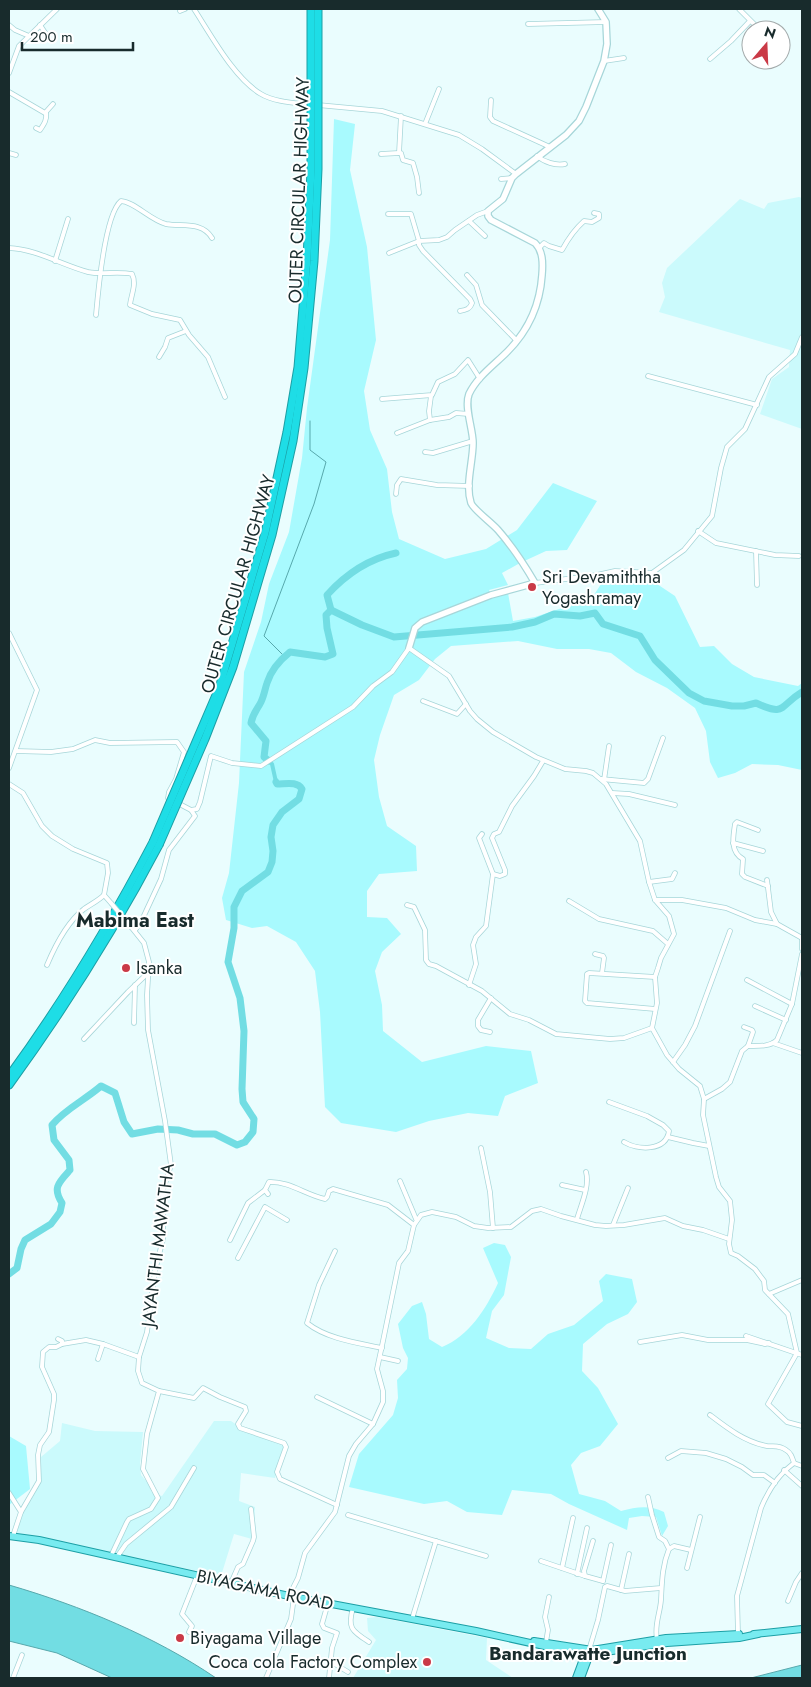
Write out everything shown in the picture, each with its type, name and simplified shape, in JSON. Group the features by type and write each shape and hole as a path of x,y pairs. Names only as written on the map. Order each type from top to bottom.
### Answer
{"highway":[{"name":"OUTER CIRCULAR HIGHWAY","path":"156,844 221,681 266,533 287,432 298,367 307,259 312,170 311,9"},
{"name":"OUTER CIRCULAR HIGHWAY","path":"9,1085 49,1024 156,844 205,739 233,667 272,535 293,441 304,368 314,261 318,169 318,9"},
{"name":"OUTER CIRCULAR HIGHWAY","path":"9,1076 49,1024"}],"main road":[{"name":"BIYAGAMA ROAD","path":"11,1536 114,1556 291,1596 522,1640 546,1642 589,1652"},
{"path":"589,1652 657,1642 802,1629"},
{"name":"BIYAGAMA ROAD","path":"522,1640 534,1644 589,1652"},
{"path":"576,1678 589,1652"},
{"path":"582,1678 589,1652"}],"street":[{"path":"9,72 19,46 57,9"},
{"path":"180,11 185,9"},
{"path":"194,9 226,58 246,83 262,95 296,103 382,111 401,116 459,135 482,149 514,176"},
{"path":"389,252 419,241 443,239 477,215 488,211 503,199 514,176 566,135 579,121 604,61 607,44 606,22 598,9"},
{"path":"739,9 749,20"},
{"path":"528,24 606,22"},
{"path":"9,25 29,36"},
{"path":"40,25 46,34"},
{"path":"710,59 741,30"},
{"path":"604,61 624,58"},
{"path":"425,124 439,89"},
{"path":"9,92 34,108 46,113"},
{"path":"492,100 490,117 493,121 550,147"},
{"path":"36,128 40,130 42,128 47,118 46,113 52,104"},
{"path":"401,116 399,152 403,160 413,163 419,193"},
{"path":"380,154 399,152"},
{"path":"9,153 16,154"},
{"path":"537,156 543,162 565,164"},
{"path":"502,179 514,176"},
{"path":"96,315 100,273 115,209 121,201 130,203 143,213 164,223 196,226 205,229 212,238"},
{"path":"488,211 488,216 491,220 535,243 539,248 542,264 539,302 523,334 480,379 468,396 473,441 470,486 472,505 499,532 535,582"},
{"path":"539,248 544,243 562,250 579,225 584,221 592,222 599,218 599,214 594,213"},
{"path":"388,214 412,214 422,251 472,303 466,310 460,311"},
{"path":"55,262 68,219"},
{"path":"469,222 485,236"},
{"path":"9,248 28,251 88,272 132,274 134,283 130,305 152,314 180,320 186,331 208,357 225,397"},
{"path":"467,275 476,285 482,305 517,341"},
{"path":"159,357 168,338 186,331"},
{"path":"191,810 197,809 200,802 211,756 232,763 261,766 352,706 373,686 392,672 409,646 415,628 422,622 491,594 535,582 615,571 652,573 684,550 712,516 720,468 728,447 745,429 769,377 795,354 802,337"},
{"path":"382,399 430,396 434,393 438,382 455,374 467,360 470,361 480,379"},
{"path":"648,376 757,405"},
{"path":"430,396 430,420"},
{"path":"397,433 430,420 449,418 456,414 469,414"},
{"path":"425,452 429,454 439,452 473,441"},
{"path":"396,494 396,485 401,480 437,485 470,486"},
{"path":"698,532 716,543 775,555 799,556"},
{"path":"756,551 757,584"},
{"path":"9,633 37,690 9,768"},
{"path":"409,646 449,676 477,719 493,732 543,761 566,769 586,771 603,780 644,783 648,779 663,738"},
{"path":"423,701 457,714 466,704"},
{"path":"16,751 50,752 73,748 94,740 110,743 177,742 184,752 176,778 168,792 168,798 191,810 195,816 169,850 161,879 141,922 134,929"},
{"path":"609,746 603,780 640,841 655,900 670,916 674,934 661,958 655,977 657,1003 652,1028 673,1062 700,1086 704,1099 703,1116 709,1146 720,1187 730,1201 732,1220 729,1249 731,1253 755,1269 764,1281 766,1290 788,1314 797,1353 768,1404 787,1422 802,1426"},
{"path":"493,874 500,876 505,874 505,870 492,838 494,834 499,832 512,806 543,761"},
{"path":"9,784 23,793 42,826 52,836 73,849 107,863 108,873 104,895 77,915 55,947 47,965"},
{"path":"612,793 628,794 675,805"},
{"path":"758,830 737,822 735,824 733,848 737,855 743,859 742,874 768,886"},
{"path":"469,985 476,964 473,945 476,937 486,926 493,874 479,838 482,834"},
{"path":"734,843 763,851"},
{"path":"649,882 672,880 676,872"},
{"path":"767,880 771,912 776,924"},
{"name":"JAYANTHI MAWATHA","path":"104,895 144,943 149,962 147,990 148,1030 171,1165 164,1190 163,1239 155,1270 147,1332 139,1357 138,1371 142,1383 159,1390"},
{"path":"655,900 682,900 702,903 726,908 772,925 776,924 802,938 802,949"},
{"path":"570,901 599,919 654,931 668,944"},
{"path":"407,905 414,907 425,930 426,960 429,964 482,991 510,1014 529,1020 556,1034 610,1039 624,1038 652,1028"},
{"path":"673,1062 685,1046 695,1026 730,931"},
{"path":"595,954 604,958 602,973"},
{"path":"773,1043 786,1020 792,1004 802,954"},
{"path":"84,1039 149,972"},
{"path":"655,977 602,973 587,974 585,1000 587,1003 655,1009"},
{"path":"747,980 792,1004"},
{"path":"134,1023 135,985"},
{"path":"490,1032 481,1030 478,1026 478,1020 491,998"},
{"path":"755,1006 786,1020"},
{"path":"704,1099 730,1082 742,1052 748,1046 753,1032 744,1027"},
{"path":"748,1046 762,1046 773,1043 802,1053"},
{"path":"610,1102 655,1120 669,1132 668,1137 663,1143 646,1149 632,1147 624,1142"},
{"path":"668,1137 709,1146"},
{"path":"481,1148 490,1192 493,1228"},
{"path":"577,1219 588,1178 586,1172"},
{"path":"400,1181 416,1220"},
{"path":"230,1240 248,1203 266,1192 269,1182 299,1189 310,1195 325,1199 328,1197 329,1191 333,1189 388,1206 414,1225"},
{"path":"562,1185 585,1190"},
{"path":"613,1225 628,1188"},
{"path":"238,1258 266,1208 287,1220"},
{"path":"266,1678 291,1619 291,1596 305,1553 335,1512 349,1456 356,1444 373,1424 380,1410 384,1396 377,1373 399,1263 400,1259 408,1251 414,1225 421,1215 432,1212 456,1217 474,1226 493,1228 511,1227 532,1211 541,1210 595,1225 624,1225 665,1218 683,1226 703,1230 729,1239"},
{"path":"335,1251 319,1285 307,1323 336,1337 382,1348"},
{"path":"770,1294 802,1280"},
{"path":"640,1342 688,1335 708,1340 748,1340 769,1343"},
{"path":"746,1336 802,1355"},
{"path":"58,1339 62,1341 62,1344"},
{"path":"11,1536 21,1512 39,1481 38,1455 40,1445 49,1432 54,1394 42,1367 44,1352 49,1347 86,1340 139,1357"},
{"path":"98,1359 103,1344"},
{"path":"380,1357 398,1361"},
{"path":"114,1556 126,1522 150,1510 158,1498 143,1469 147,1434 159,1390 194,1398 201,1389 206,1389 220,1398 245,1407 246,1411 238,1424 240,1428 284,1443 286,1447 277,1472 280,1479 337,1506"},
{"path":"317,1397 373,1424"},
{"path":"710,1415 740,1436 766,1446 779,1446 787,1450 792,1454 794,1463"},
{"path":"668,1458 681,1451 706,1453 726,1459 753,1475 764,1475 775,1483"},
{"path":"794,1463 802,1466"},
{"path":"738,1636 736,1605 740,1581 761,1508 784,1470 794,1463"},
{"path":"114,1556 171,1507 194,1468"},
{"path":"784,1470 802,1486"},
{"path":"9,1493 21,1512"},
{"path":"648,1497 659,1537 665,1541 669,1549"},
{"path":"231,1583 238,1567 243,1564 253,1541 251,1509"},
{"path":"348,1515 486,1556"},
{"path":"687,1568 700,1517"},
{"path":"562,1568 573,1518"},
{"path":"577,1574 587,1528"},
{"path":"412,1619 436,1541"},
{"path":"585,1576 584,1571 593,1541"},
{"path":"611,1545 603,1581 606,1586 621,1590 660,1588"},
{"path":"657,1642 655,1626 661,1601 660,1588 663,1567 669,1549 674,1546 691,1550"},
{"path":"621,1590 629,1554"},
{"path":"541,1561 603,1581"},
{"path":"788,1601 802,1572"},
{"path":"189,1632 192,1626 182,1614 197,1576"},
{"path":"589,1652 606,1586"},
{"path":"546,1642 548,1630 545,1617 550,1597"},
{"path":"328,1603 322,1624 324,1628 337,1633 330,1662 329,1678"},
{"path":"353,1608 350,1620 351,1626 355,1633 368,1642"},
{"path":"13,1678 22,1655"},
{"path":"330,1662 348,1672"}],"shaded area":[{"path":"334,119 355,124 350,170 367,247 376,340 364,391 370,430 387,469 392,512 399,539 445,559 486,549 517,530 553,483 597,501 567,550 546,551 520,563 502,573 508,585 489,590 492,597 508,593 513,621 535,617 592,598 603,581 618,575 635,575 654,582 675,596 700,647 714,646 732,664 754,677 798,686 802,683 802,770 778,765 752,764 735,773 718,778 710,762 706,731 695,708 667,688 636,672 611,653 589,649 557,649 518,641 451,646 435,659 419,680 394,695 380,735 374,760 379,797 387,826 416,846 417,871 379,874 367,891 367,917 387,918 401,934 382,952 375,971 382,1005 383,1031 422,1062 486,1046 531,1051 538,1083 505,1096 498,1116 468,1113 429,1121 396,1132 341,1123 325,1107 320,1012 315,971 296,942 267,926 252,928 226,920 222,898 229,873 239,783 244,672 261,622 269,584 289,532 302,458 330,240"},
{"path":"802,198 802,429 760,414 772,379 789,367 790,350 659,312 665,297 662,283 667,268 740,199 764,209 768,203"},
{"path":"494,1243 505,1245 511,1257 504,1295 492,1311 486,1338 509,1348 531,1349 548,1334 574,1325 603,1301 599,1281 606,1274 632,1279 637,1302 628,1314 607,1324 583,1344 582,1371 598,1388 618,1424 600,1446 581,1453 571,1465 579,1494 605,1501 621,1511 643,1507 664,1512 668,1526 662,1536 656,1517 642,1516 629,1518 627,1530 551,1494 512,1490 502,1515 467,1512 447,1501 424,1504 349,1487 359,1454 393,1415 398,1398 397,1380 407,1369 408,1358 403,1348 398,1324 412,1306 422,1302 426,1314 429,1339 442,1347 460,1336 476,1321 498,1283 483,1248"},
{"path":"214,1421 231,1421 244,1430 288,1444 280,1459 275,1478 241,1473 239,1501 255,1507 253,1534 252,1539 234,1534 221,1576 16,1533 21,1512 40,1482 41,1457 60,1441 62,1423 95,1431 143,1432 140,1464 141,1475 148,1483 152,1493 162,1496"},
{"path":"9,1436 26,1446 30,1489 9,1505"},
{"path":"9,1585 63,1602 116,1624 168,1649 216,1678 112,1678 57,1653 9,1641"},
{"path":"377,1617 487,1638 486,1660 513,1678 353,1678 376,1640 368,1631 367,1618"},
{"path":"802,1665 802,1678 751,1678"}],"waterway":[{"path":"284,656 264,636 314,504 326,462 310,450 310,421"},
{"path":"331,610 327,595 342,580 367,563 396,553"},
{"path":"269,761 264,757 266,741 251,723 253,717 262,700 273,670 290,652 325,657 333,654 326,615 331,610 362,625 394,637 512,627 535,622 554,614 580,616 595,613 603,624 640,636 655,660 689,693 704,701 732,706 756,703 778,709 802,692"},
{"path":"272,764 276,782"},
{"path":"9,1274 17,1268 25,1240 51,1224 60,1212 62,1203 57,1189 70,1170 69,1160 54,1140 52,1125 63,1114 101,1086 115,1093 124,1122 132,1134 158,1129 178,1130 193,1134 215,1134 237,1145 245,1142 253,1132 254,1119 243,1102 244,1031 240,998 228,962 234,928 234,907 242,891 268,872 272,862 271,837 273,825 282,812 299,799 302,789 294,784 277,784 276,782"}],"place":[{"name":"Sri Devamiththa Yogashramay","path":"532,587"},
{"name":"Isanka","path":"126,968"},
{"name":"Biyagama Village","path":"180,1638"},
{"name":"Coca cola Factory Complex","path":"427,1662"}],"district":[{"name":"Mabima East","path":"135,920"},
{"name":"Bandarawatte Junction","path":"588,1653"}]}
